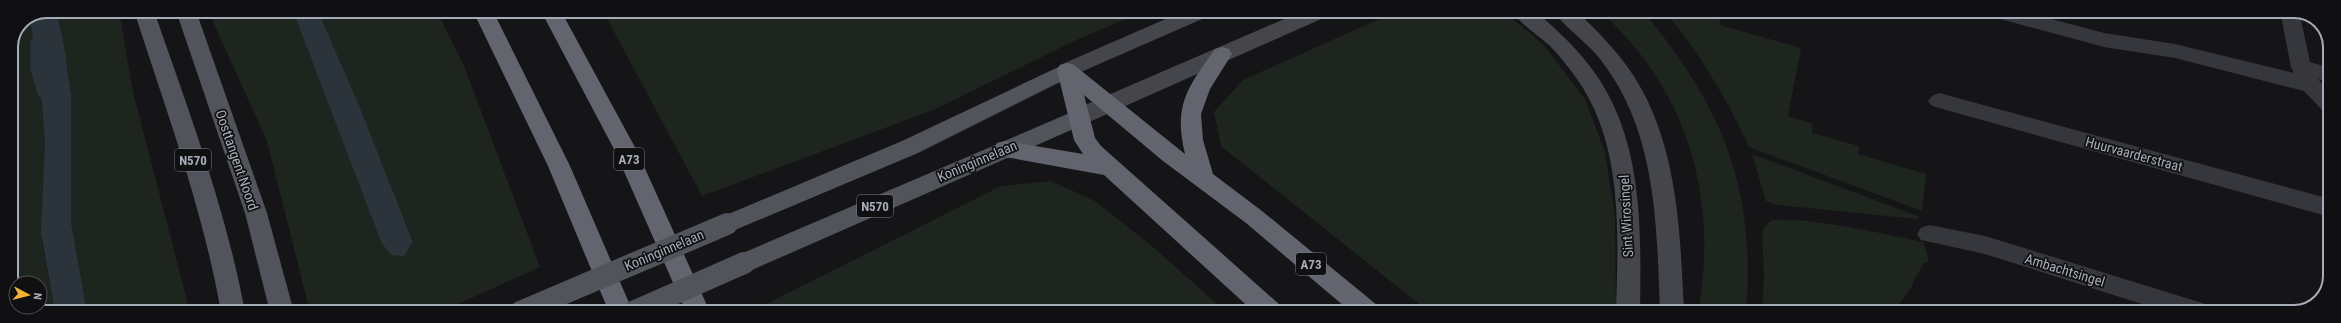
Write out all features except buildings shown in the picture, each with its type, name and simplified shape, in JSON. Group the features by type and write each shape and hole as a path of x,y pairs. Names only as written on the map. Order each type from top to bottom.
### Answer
{"highway":[{"path":"486,18 559,166 618,305"},
{"name":"A73","path":"555,18 626,151 695,305"},
{"path":"1203,179 1190,131 1190,116 1193,99 1222,54"},
{"path":"1067,70 1085,140 1093,152 1263,305"},
{"name":"A73","path":"1067,70 1203,179 1254,217 1360,305"},
{"path":"1005,150 1107,166"}],"main road":[{"name":"N570","path":"146,18 187,139 227,279 232,305"},
{"name":"Oosttangent Noord","path":"188,18 256,213 280,305"},
{"name":"Koninginnelaan","path":"536,305 910,147 1067,70 1186,18"},
{"name":"Koninginnelaan","path":"649,305 1305,18"},
{"name":"Sint Wirosingel","path":"1530,18 1550,36 1579,67 1599,99 1611,124 1622,159 1629,209 1628,305"},
{"path":"1571,18 1587,33 1630,86 1647,122 1658,160 1665,194 1672,305"}],"street":[{"path":"2022,18 2104,40 2175,51 2311,85"},
{"path":"2291,18 2301,67 2311,85 2323,98"},
{"path":"2301,67 2323,73"},
{"name":"Huurvaarderstraat","path":"1939,101 2323,206"},
{"name":"Ambachtsingel","path":"1929,234 1985,246 2159,305"}],"shaded area":[{"path":"58,18 120,18 133,92 188,305 86,305 71,222 71,94 63,39"},
{"path":"58,18 63,39 71,94 71,222 86,305 54,305 41,233 45,143 42,104 31,23 41,19"},
{"path":"211,18 296,18 381,242 413,241 361,110 321,18 440,18 464,66 540,267 456,305 308,305 267,141"},
{"path":"296,18 321,18 361,110 413,242 404,256 391,255 381,242"},
{"path":"607,18 1128,18 1074,41 936,109 702,196"},
{"path":"1381,18 1511,18 1543,44 1585,99 1605,152 1615,216 1616,305 1420,305 1221,146 1214,112 1243,80"},
{"path":"1607,18 1649,18 1671,46 1694,81 1713,115 1728,150 1739,187 1745,225 1748,267 1746,305 1699,305 1703,269 1704,228 1699,187 1690,148 1675,111 1655,75 1630,42"},
{"path":"1671,18 1720,18 1719,25 1801,48 1788,116 1813,124 1812,133 1859,146 1858,154 1926,174 1922,211 1749,147 1712,76"},
{"path":"31,23 42,104 45,143 42,243 54,305 48,305 48,275 18,275 18,47 20,36 26,26"},
{"path":"1752,154 1920,217 1917,219 1777,205 1766,201"},
{"path":"1051,181 1095,201 1153,247 1218,305 766,305 766,304 1001,186"},
{"path":"1772,220 1790,220 1808,221 1867,231 1923,242 1929,259 1927,263 1924,263 1913,282 1912,287 1898,305 1762,305 1764,277 1762,234 1764,227"}],"waterway":[{"path":"35,43 35,69 42,93"}]}
